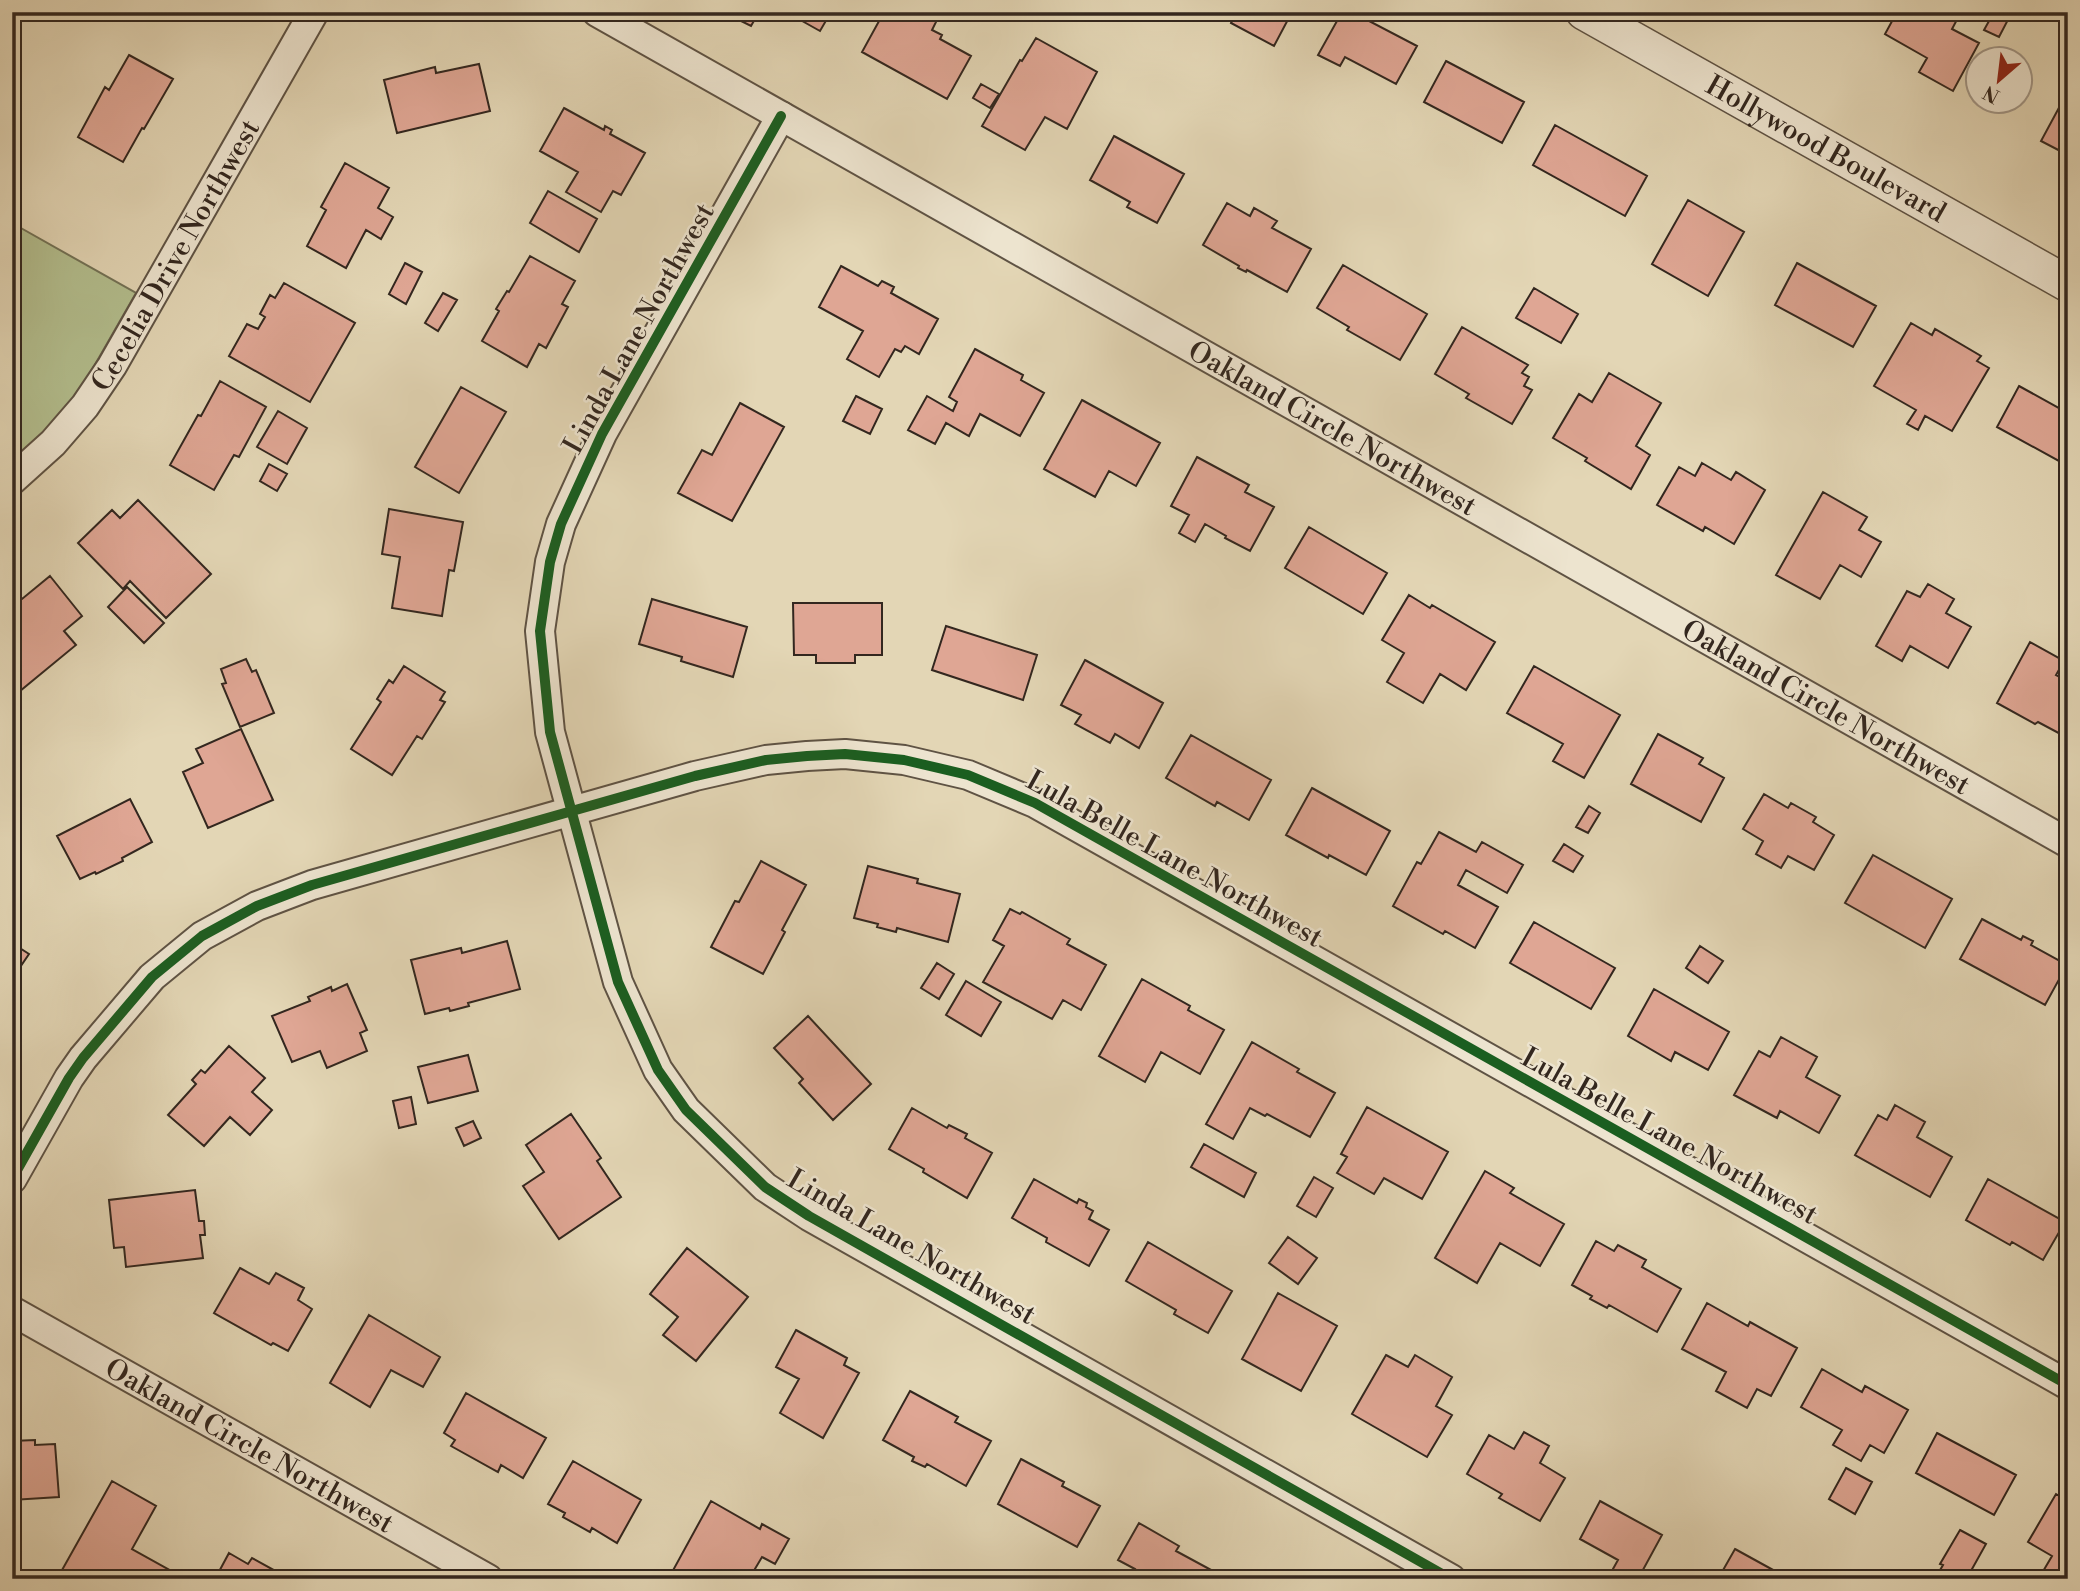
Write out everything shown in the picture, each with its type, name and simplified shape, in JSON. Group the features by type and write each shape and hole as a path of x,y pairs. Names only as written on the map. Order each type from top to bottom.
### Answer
{"street":[{"name":"Cecelia Drive Northwest","path":"12,480 53,443 85,406 112,366 314,12"},
{"name":"Oakland Circle Northwest","path":"597,12 2068,843"},
{"name":"Hollywood Boulevard","path":"1584,12 2068,284"},
{"name":"Linda Lane Northwest","path":"781,116 602,434 561,524 550,562 540,631 550,732 618,982 658,1070 686,1110 765,1187 808,1216 1451,1579"},
{"name":"Lula Belle Lane Northwest","path":"12,1179 69,1078 152,977 202,936 257,906 313,885 695,776 766,760 845,754 904,760 968,775 1035,803 2068,1385"},
{"name":"Oakland Circle Northwest","path":"12,1311 488,1579"}],"green space":[{"path":"12,223 136,293 89,375 59,418 12,464"}],"building":[{"path":"736,12 759,12 751,26 733,17"},
{"path":"767,12 786,12 781,20"},
{"path":"786,12 831,12 820,31"},
{"path":"884,12 898,16 900,12 919,12 936,22 932,30 942,35 940,39 971,56 947,99 862,52"},
{"path":"1236,12 1292,12 1274,46 1231,23"},
{"path":"1342,12 1352,12 1417,46 1396,84 1345,57 1340,66 1318,55"},
{"path":"1897,12 1961,12 1952,29 1979,43 1977,46 1965,46 1965,69 1953,91 1919,72 1927,58 1885,34"},
{"path":"1994,12 2012,12 1999,37 1984,30"},
{"path":"1036,38 1097,72 1067,129 1045,117 1025,150 982,126 1020,60 1022,61"},
{"path":"129,55 173,79 123,162 78,137 105,87 109,90"},
{"path":"1446,61 1524,102 1502,143 1424,102"},
{"path":"479,64 490,111 397,133 384,80 435,67 436,73"},
{"path":"981,84 999,94 990,108 973,98"},
{"path":"2068,91 2068,155 2041,141"},
{"path":"564,108 604,130 605,126 612,130 610,134 645,153 621,195 613,191 601,212 566,192 578,172 540,151"},
{"path":"1555,125 1647,176 1625,216 1533,165"},
{"path":"1114,136 1184,174 1157,223 1127,207 1130,202 1090,180"},
{"path":"345,163 389,188 378,208 393,217 381,239 366,230 346,268 307,246 326,210 321,207"},
{"path":"548,191 597,219 579,252 530,223"},
{"path":"1688,200 1744,232 1708,296 1652,264"},
{"path":"1227,203 1250,216 1254,208 1277,221 1272,228 1311,249 1287,292 1247,270 1246,272 1238,268 1239,266 1203,245"},
{"path":"530,256 575,281 562,304 568,307 546,348 539,344 527,367 482,341 499,311 496,309"},
{"path":"405,263 422,272 406,304 389,294"},
{"path":"1797,263 1876,306 1853,347 1775,305"},
{"path":"1343,265 1427,314 1400,360 1347,330 1349,327 1317,308"},
{"path":"841,266 878,286 882,281 894,287 891,293 938,319 919,354 905,346 901,352 895,349 879,377 847,359 863,331 819,307"},
{"path":"284,283 355,323 310,402 229,356 247,324 258,329 265,317 260,314 270,295 275,298"},
{"path":"1534,288 1578,314 1561,343 1516,318"},
{"path":"443,293 457,300 438,331 425,323"},
{"path":"1911,323 1932,335 1935,329 1981,356 1977,361 1989,368 1952,431 1925,416 1918,430 1907,424 1916,410 1874,386"},
{"path":"1462,327 1528,365 1522,373 1529,377 1524,386 1532,390 1512,424 1466,398 1469,394 1435,374"},
{"path":"975,349 1023,375 1021,380 1044,393 1020,436 980,414 969,436 946,423 935,444 908,430 927,396 953,411 957,402 949,397"},
{"path":"1609,373 1661,403 1636,446 1650,455 1631,489 1553,438 1579,394 1592,402"},
{"path":"220,381 266,407 239,457 234,455 214,490 170,465"},
{"path":"2019,386 2068,413 2068,466 1997,427"},
{"path":"461,387 506,412 459,493 415,467"},
{"path":"856,396 882,409 870,434 843,421"},
{"path":"1082,400 1160,443 1136,486 1109,471 1095,497 1044,469"},
{"path":"740,403 784,427 732,521 678,493 702,450 712,455"},
{"path":"278,411 307,428 287,464 257,447"},
{"path":"1197,457 1249,485 1245,492 1274,507 1250,551 1205,524 1195,542 1179,533 1189,515 1171,506"},
{"path":"1702,463 1731,480 1736,472 1765,490 1734,544 1705,527 1703,531 1657,505 1679,467 1695,476"},
{"path":"269,464 287,474 277,491 260,481"},
{"path":"1823,492 1867,517 1859,530 1881,542 1861,577 1840,565 1820,599 1776,575"},
{"path":"138,500 211,574 166,618 130,581 123,589 78,543 112,510 120,518"},
{"path":"389,509 463,522 454,571 449,570 442,616 392,608 400,557 382,554"},
{"path":"1309,527 1387,573 1363,614 1285,568"},
{"path":"50,576 82,616 64,631 76,645 20,691 12,681 12,596 16,593 22,599"},
{"path":"1928,584 1954,599 1946,613 1971,627 1948,668 1910,646 1902,661 1876,646 1907,591 1920,597"},
{"path":"127,587 164,623 144,643 108,607"},
{"path":"1409,595 1430,608 1432,605 1495,642 1466,690 1440,674 1423,703 1387,682 1404,653 1382,640"},
{"path":"652,599 747,627 733,677 681,661 682,657 639,644"},
{"path":"793,603 882,603 882,655 855,655 855,663 816,663 816,655 794,655"},
{"path":"946,626 1037,655 1023,700 932,670"},
{"path":"2030,642 2064,661 2056,675 2068,681 2068,738 1997,703"},
{"path":"246,659 252,672 256,670 274,713 240,727 222,684 226,683 221,669"},
{"path":"1085,660 1163,703 1139,748 1115,734 1110,743 1075,724 1081,715 1061,705"},
{"path":"404,666 445,692 440,700 445,702 422,739 417,736 392,775 351,749 381,702 377,699 389,680 393,683"},
{"path":"1534,666 1620,715 1584,778 1553,761 1563,744 1507,713"},
{"path":"241,729 273,800 208,828 183,772 203,763 196,749"},
{"path":"1658,734 1703,758 1699,764 1724,778 1701,822 1631,784"},
{"path":"1191,735 1271,780 1249,820 1217,802 1215,806 1166,778"},
{"path":"1312,788 1390,831 1366,875 1286,835"},
{"path":"1764,794 1788,808 1791,803 1816,817 1813,822 1834,835 1814,870 1788,856 1781,868 1756,854 1763,841 1743,829"},
{"path":"130,799 152,842 122,858 123,861 80,879 57,836"},
{"path":"1589,806 1600,813 1588,833 1576,827"},
{"path":"1439,832 1476,852 1482,842 1523,865 1507,893 1466,870 1458,885 1498,907 1475,948 1445,931 1443,934 1393,906 1417,862 1421,864"},
{"path":"1564,844 1583,856 1573,872 1553,861"},
{"path":"1873,855 1952,899 1925,948 1845,903"},
{"path":"761,861 806,885 763,974 711,947 735,901 739,902"},
{"path":"868,866 918,879 917,883 960,894 948,942 897,928 896,932 854,918"},
{"path":"1010,909 1020,914 1022,912 1070,939 1067,944 1106,965 1081,1010 1063,1000 1052,1019 983,982 1004,946 993,940"},
{"path":"1982,919 2021,940 2023,936 2033,941 2031,945 2067,965 2045,1005 1960,959"},
{"path":"1534,922 1615,968 1591,1009 1510,963"},
{"path":"507,941 520,989 468,1003 469,1006 450,1011 449,1008 425,1014 411,960 461,948 462,953"},
{"path":"12,943 29,954 12,979"},
{"path":"1700,946 1723,961 1708,983 1686,968"},
{"path":"937,963 954,974 939,999 921,988"},
{"path":"1142,979 1190,1006 1188,1010 1224,1030 1200,1074 1161,1052 1145,1082 1099,1056"},
{"path":"966,981 1001,1002 981,1036 946,1015"},
{"path":"347,984 367,1030 360,1033 367,1051 327,1068 320,1051 292,1062 272,1016 310,1001 308,997 331,987 332,991"},
{"path":"1654,989 1729,1032 1708,1070 1675,1052 1671,1061 1628,1036"},
{"path":"808,1016 871,1084 833,1120 799,1083 803,1079 774,1048"},
{"path":"1781,1037 1817,1057 1806,1077 1840,1096 1819,1133 1780,1111 1777,1118 1734,1095 1759,1051 1770,1057"},
{"path":"1252,1042 1335,1093 1310,1137 1250,1108 1233,1139 1206,1124"},
{"path":"229,1046 265,1078 252,1092 272,1110 250,1135 230,1117 204,1146 168,1115 196,1084 192,1080 201,1070 205,1073"},
{"path":"468,1055 478,1091 428,1103 418,1067"},
{"path":"411,1097 416,1124 399,1128 393,1101"},
{"path":"1895,1105 1925,1122 1917,1137 1952,1157 1930,1197 1855,1155 1878,1115 1887,1120"},
{"path":"1367,1107 1448,1152 1422,1199 1384,1178 1374,1194 1337,1173 1347,1157 1341,1154"},
{"path":"912,1108 947,1128 949,1125 967,1134 965,1138 992,1153 967,1198 889,1149"},
{"path":"571,1114 601,1158 597,1161 621,1197 559,1239 523,1186 544,1172 526,1145"},
{"path":"473,1121 481,1138 464,1146 456,1128"},
{"path":"1204,1144 1256,1173 1244,1197 1191,1167"},
{"path":"1485,1171 1514,1188 1510,1193 1564,1224 1540,1266 1500,1243 1477,1283 1435,1258"},
{"path":"1314,1177 1333,1188 1316,1217 1297,1206"},
{"path":"1034,1179 1077,1203 1079,1199 1087,1203 1086,1207 1093,1211 1089,1219 1109,1230 1089,1266 1046,1242 1047,1238 1012,1218"},
{"path":"1988,1179 2065,1222 2043,1260 1966,1220"},
{"path":"195,1190 199,1221 204,1221 205,1235 200,1235 203,1258 126,1267 124,1247 114,1248 109,1200"},
{"path":"1288,1237 1317,1258 1298,1284 1269,1263"},
{"path":"1596,1241 1614,1251 1618,1245 1646,1260 1642,1267 1681,1289 1657,1332 1609,1305 1607,1308 1590,1299 1592,1296 1572,1285"},
{"path":"1148,1242 1232,1291 1208,1333 1174,1314 1176,1310 1126,1281"},
{"path":"687,1248 748,1297 696,1361 663,1335 678,1317 650,1294"},
{"path":"240,1268 269,1284 276,1273 304,1288 298,1300 312,1309 288,1351 273,1343 271,1345 214,1313"},
{"path":"1278,1293 1337,1326 1301,1391 1242,1359"},
{"path":"1707,1303 1748,1326 1750,1322 1797,1348 1771,1396 1757,1389 1747,1408 1716,1391 1726,1372 1682,1349"},
{"path":"369,1315 440,1357 423,1387 391,1370 370,1407 330,1383"},
{"path":"796,1330 847,1358 844,1365 859,1373 823,1438 780,1413 799,1379 776,1367"},
{"path":"1386,1355 1408,1367 1415,1355 1452,1377 1436,1406 1452,1415 1427,1457 1352,1414"},
{"path":"1822,1369 1862,1392 1865,1386 1908,1410 1884,1453 1870,1445 1861,1461 1833,1445 1842,1430 1801,1407"},
{"path":"910,1391 958,1417 955,1422 991,1441 966,1486 927,1464 925,1467 912,1461 914,1457 883,1440"},
{"path":"466,1393 546,1438 523,1478 501,1465 498,1472 451,1446 455,1440 444,1433"},
{"path":"1524,1432 1549,1446 1540,1463 1565,1478 1540,1521 1499,1498 1502,1494 1467,1474 1489,1435 1514,1449"},
{"path":"1937,1433 2016,1475 1994,1515 1916,1473"},
{"path":"35,1440 35,1445 55,1444 59,1497 12,1500 12,1441"},
{"path":"1021,1459 1064,1482 1062,1486 1100,1506 1077,1547 998,1504"},
{"path":"573,1461 641,1500 617,1543 592,1528 590,1532 563,1517 565,1513 548,1504"},
{"path":"1846,1468 1872,1482 1855,1514 1829,1499"},
{"path":"112,1481 156,1506 132,1549 173,1572 169,1579 115,1579 117,1575 111,1572 107,1579 57,1579"},
{"path":"2056,1494 2068,1501 2068,1579 2053,1579 2042,1573 2052,1556 2028,1542"},
{"path":"711,1501 760,1529 762,1524 789,1539 775,1564 762,1557 749,1579 680,1579 671,1574"},
{"path":"1600,1501 1662,1535 1638,1579 1630,1579 1613,1569 1618,1560 1580,1539"},
{"path":"1139,1523 1179,1546 1176,1551 1213,1571 1209,1579 1130,1579 1135,1569 1118,1560"},
{"path":"1960,1530 1986,1544 1967,1578 1939,1579 1936,1577 1943,1565 1940,1564"},
{"path":"1735,1549 1775,1571 1771,1579 1718,1579"},
{"path":"229,1553 248,1564 252,1558 290,1579 215,1579"}],"cycle path":[{"path":"781,116 602,434 561,524 550,562 540,631 550,732 618,982 658,1070 686,1110 765,1187 809,1216 1451,1579"},
{"path":"12,1179 69,1078 152,977 202,936 257,906 312,885 695,776 766,760 845,754 904,760 968,775 1035,803 2068,1385"}]}
